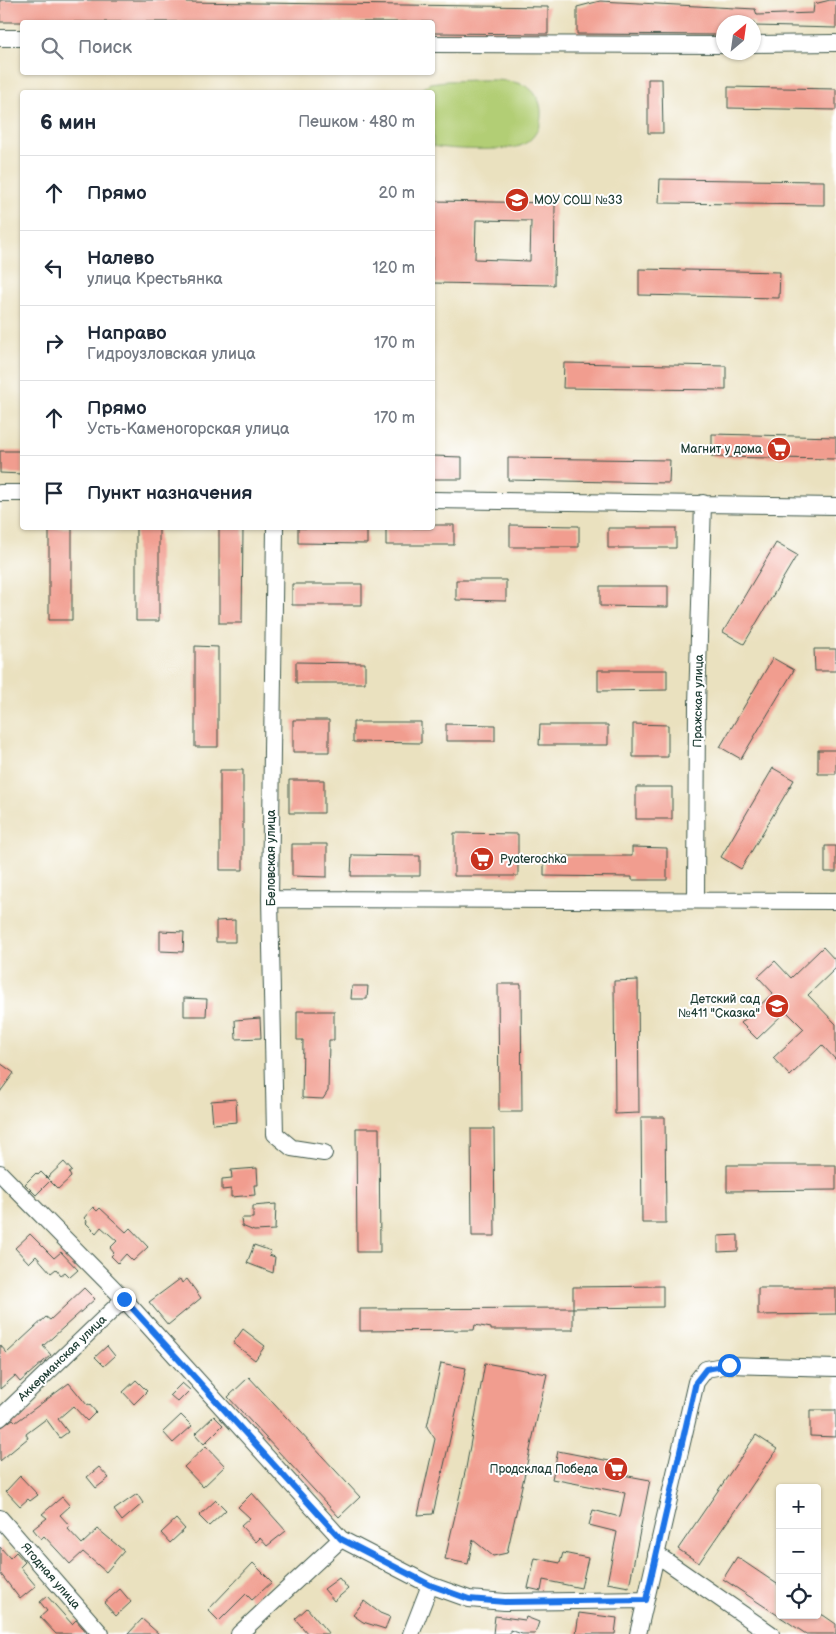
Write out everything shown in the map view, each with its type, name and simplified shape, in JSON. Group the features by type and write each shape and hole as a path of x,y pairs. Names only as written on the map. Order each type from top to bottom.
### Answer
{"street":[{"path":"0,38 20,38"},
{"path":"761,44 836,43"},
{"path":"435,44 716,45"},
{"path":"0,493 20,493"},
{"path":"435,500 836,506"},
{"name":"Пражская улица","path":"696,899 697,704 703,503"},
{"name":"Беловская улица","path":"275,530 270,899 275,1134 292,1148 324,1153"},
{"path":"270,899 480,901 696,899 836,901"},
{"path":"0,1173 124,1299 341,1539 430,1585 469,1599 505,1602 646,1600"},
{"name":"Аккерманская улица","path":"0,1418 124,1299"},
{"path":"638,1634 696,1382 706,1369 729,1365 836,1368"},
{"name":"Ягодная улица","path":"0,1518 101,1634"},
{"path":"240,1634 341,1539"},
{"path":"656,1554 772,1634"},
{"path":"411,1634 430,1585"}],"green space":[{"path":"483,80 521,84 530,89 536,96 540,105 540,124 529,141 512,148 476,149 435,146 435,90 420,90 430,83"}],"building":[{"path":"0,0 186,0 186,2 548,7 548,34 435,33 435,20 20,20 20,22 0,22"},
{"path":"836,0 836,28 761,26 761,15 757,15 813,13 814,4"},
{"path":"600,1 755,9 757,15 716,15 716,35 577,34 577,7"},
{"path":"648,79 662,79 663,133 648,133"},
{"path":"728,87 836,89 836,110 728,108"},
{"path":"660,179 824,181 824,205 659,203"},
{"path":"435,201 555,203 554,285 435,283","holes":["476,220 531,221 530,261 475,259"]},
{"path":"639,269 780,272 779,298 639,295"},
{"path":"564,363 726,366 726,390 563,388"},
{"path":"712,434 836,437 836,459 712,457"},
{"path":"0,451 20,451 20,474 0,473"},
{"path":"435,456 462,457 462,479 435,479"},
{"path":"508,458 670,460 669,483 508,480"},
{"path":"435,525 454,525 454,545 386,545 386,530 435,530"},
{"path":"510,525 579,526 579,547 510,547"},
{"path":"608,528 676,528 676,548 608,548"},
{"path":"49,530 72,530 72,620 49,620"},
{"path":"136,530 159,530 159,621 136,621"},
{"path":"219,530 243,530 242,623 219,623"},
{"path":"298,530 367,530 367,544 298,543"},
{"path":"776,543 797,555 744,644 723,632"},
{"path":"456,580 506,580 506,601 456,600"},
{"path":"292,584 362,584 362,605 292,605"},
{"path":"600,586 668,586 668,607 600,606"},
{"path":"195,646 218,647 218,747 195,747"},
{"path":"814,649 836,649 836,671 815,671"},
{"path":"773,658 794,670 741,759 720,747"},
{"path":"296,662 365,663 365,683 296,683"},
{"path":"598,670 667,670 667,690 598,691"},
{"path":"293,720 329,720 329,752 293,752"},
{"path":"353,722 421,722 421,743 353,742"},
{"path":"446,724 495,725 495,741 446,741"},
{"path":"633,724 668,725 668,757 633,757"},
{"path":"540,725 608,725 608,745 539,745"},
{"path":"818,750 836,750 836,774 818,774"},
{"path":"773,768 794,780 741,869 721,857"},
{"path":"220,770 243,770 243,870 220,870"},
{"path":"289,780 324,780 324,813 289,813"},
{"path":"636,787 672,787 672,819 636,819"},
{"path":"454,833 518,834 518,876 454,876"},
{"path":"292,844 327,844 327,877 292,876"},
{"path":"825,846 836,846 836,872 825,872"},
{"path":"632,847 667,848 667,880 632,880 632,877 544,876 544,856 632,856"},
{"path":"352,855 420,856 420,876 351,876"},
{"path":"235,920 235,942 216,942 216,921"},
{"path":"160,931 184,932 183,952 160,951"},
{"path":"823,947 836,961 836,968 808,995 836,1024 836,1060 822,1045 790,1076 773,1058 804,1029 786,1011 757,1039 741,1023 773,993 758,977 775,961 791,978"},
{"path":"638,980 639,1113 615,1114 614,981"},
{"path":"498,984 521,984 522,1112 499,1112"},
{"path":"352,986 368,986 367,999 351,999"},
{"path":"184,998 207,999 206,1016 184,1016"},
{"path":"297,1011 334,1011 334,1040 329,1040 328,1091 323,1099 302,1098 303,1040 297,1040"},
{"path":"260,1018 261,1038 236,1039 235,1020"},
{"path":"0,1063 14,1073 0,1092"},
{"path":"236,1099 237,1122 213,1124 211,1101"},
{"path":"641,1117 665,1117 666,1223 642,1223"},
{"path":"356,1128 379,1128 380,1252 357,1252"},
{"path":"471,1129 494,1129 495,1236 472,1236"},
{"path":"64,1162 72,1171 69,1173 71,1177 58,1189 47,1178"},
{"path":"727,1165 836,1165 836,1190 727,1191"},
{"path":"257,1168 258,1185 254,1185 255,1195 231,1197 231,1189 222,1190 222,1179 232,1178 231,1170"},
{"path":"41,1172 50,1181 36,1195 25,1184 36,1173 38,1175"},
{"path":"276,1204 275,1230 254,1231 242,1226 241,1218 253,1218 253,1206"},
{"path":"93,1207 97,1211 100,1208 126,1232 130,1228 148,1247 133,1261 126,1254 118,1263 111,1256 114,1253 110,1248 117,1241 101,1227 96,1233 86,1223 87,1221 84,1218"},
{"path":"30,1234 54,1258 61,1252 78,1270 70,1277 65,1272 61,1275 56,1269 51,1273 36,1256 29,1263 15,1248"},
{"path":"738,1235 738,1251 718,1252 718,1236"},
{"path":"254,1245 271,1251 269,1255 275,1257 273,1273 247,1263"},
{"path":"180,1279 182,1283 187,1279 201,1298 168,1325 149,1302"},
{"path":"663,1286 663,1307 573,1308 573,1287"},
{"path":"84,1288 95,1299 43,1346 51,1355 20,1382 15,1376 0,1389 0,1345 7,1353 46,1317 50,1320"},
{"path":"758,1288 836,1288 836,1314 758,1315"},
{"path":"573,1308 573,1330 491,1330 491,1328 475,1325 474,1330 360,1331 360,1309"},
{"path":"243,1329 265,1346 255,1360 233,1343"},
{"path":"107,1346 115,1356 104,1366 95,1357"},
{"path":"441,1363 466,1368 433,1514 418,1515 435,1439 427,1427"},
{"path":"485,1363 547,1374 507,1553 493,1556 473,1540 468,1564 445,1559 466,1468"},
{"path":"249,1377 360,1497 339,1517 228,1397"},
{"path":"136,1380 147,1391 134,1404 123,1392"},
{"path":"69,1383 87,1405 89,1404 96,1412 87,1421 73,1406 58,1419 68,1432 60,1438 46,1419 26,1434 28,1438 0,1461 0,1428 13,1419 16,1422"},
{"path":"182,1383 190,1390 178,1402 170,1395"},
{"path":"810,1410 836,1410 836,1437 810,1436"},
{"path":"181,1415 192,1426 173,1443 163,1432"},
{"path":"214,1416 223,1425 204,1444 195,1434"},
{"path":"756,1435 777,1449 699,1563 678,1549"},
{"path":"206,1446 225,1466 203,1487 184,1467"},
{"path":"558,1451 625,1464 623,1475 650,1480 629,1587 607,1583 617,1532 589,1525 593,1510 620,1517 625,1493 552,1479"},
{"path":"99,1467 109,1478 96,1488 87,1477"},
{"path":"20,1476 38,1495 30,1501 28,1499 20,1506 6,1491"},
{"path":"252,1493 286,1531 267,1546 260,1538 256,1542 241,1526 250,1518 238,1507"},
{"path":"137,1494 143,1503 122,1521 114,1510"},
{"path":"62,1497 70,1506 60,1515 70,1526 67,1528 82,1544 98,1529 124,1551 106,1572 83,1552 70,1564 44,1536 41,1539 33,1529 47,1518 42,1514"},
{"path":"216,1500 226,1510 209,1526 199,1516"},
{"path":"176,1519 185,1529 170,1543 161,1533"},
{"path":"0,1547 10,1558 16,1552 25,1562 20,1567 36,1586 20,1599 0,1573"},
{"path":"563,1553 588,1558 581,1588 543,1580 541,1591 528,1588 535,1558 560,1563"},
{"path":"737,1557 776,1583 776,1614 723,1579"},
{"path":"253,1563 272,1582 252,1600 246,1594 219,1621 208,1610"},
{"path":"339,1578 348,1589 334,1601 324,1589"},
{"path":"120,1589 131,1602 116,1616 104,1603"},
{"path":"47,1596 72,1624 76,1620 88,1634 56,1634 40,1617 47,1611 40,1602"},
{"path":"364,1601 380,1613 390,1617 385,1629 363,1622 353,1615"},
{"path":"307,1608 329,1634 308,1634 295,1619"},
{"path":"579,1613 617,1618 615,1634 576,1634"},
{"path":"821,1615 823,1615 836,1624 836,1634 806,1634 783,1619 821,1619"},
{"path":"495,1616 525,1620 526,1617 539,1622 535,1634 522,1634 510,1630 510,1634 493,1634"},
{"path":"142,1619 159,1634 128,1634"}],"place":[{"name":"МОУ СОШ №33","path":"517,200"},
{"name":"Магнит у дома","path":"779,449"},
{"name":"Pyaterochka","path":"482,859"},
{"name":"Детский сад №411 \"Сказка\"","path":"777,1006"},
{"name":"Продсклад Победа","path":"616,1469"}],"route":[{"path":"124,1299 341,1539 430,1585 469,1599 505,1602 646,1600 696,1382 706,1369 729,1365"}]}
